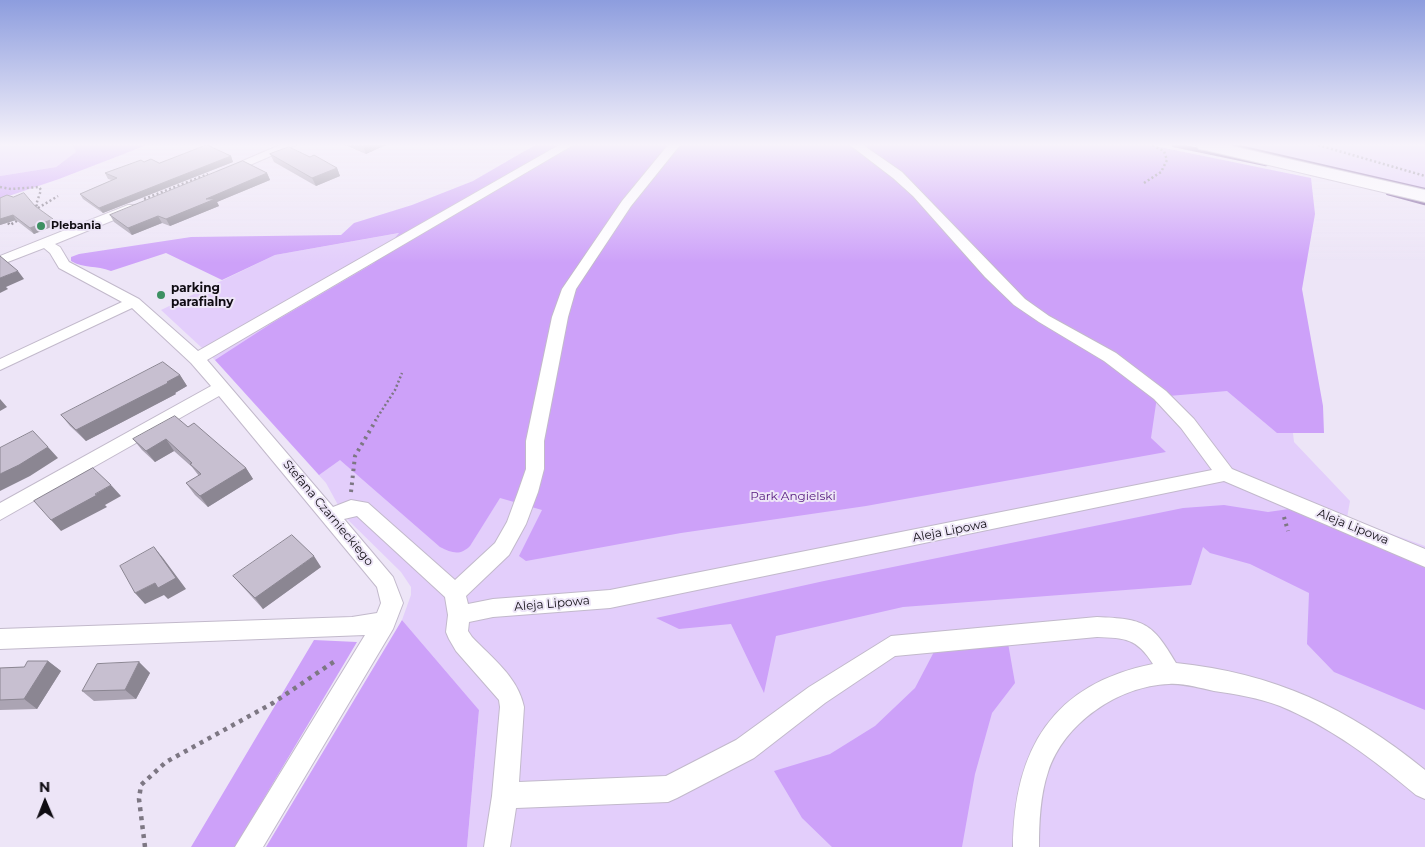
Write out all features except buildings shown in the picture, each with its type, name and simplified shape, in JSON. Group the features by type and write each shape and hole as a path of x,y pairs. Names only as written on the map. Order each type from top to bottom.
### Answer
{"main road":[{"path":"1376,185 1425,196"}],"street":[{"path":"197,359 499,185"},
{"path":"497,847 505,796 512,706 510,696 502,684 464,644 457,632 457,604 480,572 502,548 516,524 536,469 535,441 560,317 569,290 626,204 642,185"},
{"path":"906,185 984,267 1022,304 1122,365 1160,392 1188,421 1225,474"},
{"path":"0,261 140,203"},
{"name":"Stefana Czarnieckiego","path":"45,243 54,250 64,265 134,302 197,359 386,583 392,603 385,622 248,847"},
{"path":"0,365 134,302"},
{"path":"0,512 221,388"},
{"name":"Aleja Lipowa","path":"457,604 493,608 610,599 1225,474 1258,490 1363,529 1425,558"},
{"path":"330,516 353,507 361,508 457,604"},
{"path":"0,640 352,627 385,622"},
{"path":"505,796 668,789 745,749 817,695 891,646 1097,627 1131,628 1153,644 1170,673"},
{"path":"1026,847 1025,819 1030,783 1043,750 1058,728 1079,706 1104,691 1129,681 1170,673 1250,685 1317,710 1346,725 1380,748 1425,786"}],"path":[{"path":"140,203 187,185"},
{"path":"0,187 12,191 29,186 39,187 41,190 36,205 39,207"},
{"path":"32,212 58,196"},
{"path":"8,223 10,225 25,216"},
{"path":"353,507 350,474 355,453 360,442 395,393 402,373"},
{"path":"145,847 139,799 141,785 166,762 273,702 340,658"}],"green space":[{"path":"0,185 43,185 0,199"},
{"path":"464,185 1312,185 1315,214 1302,289 1323,406 1324,433 1277,433 1227,391 1157,397 1151,438 1166,452 866,506 681,533 526,561 519,556 542,510 500,498 470,546 459,552 448,551 440,547 340,460 319,475 215,360 272,323 374,263 399,233 275,255 222,280 166,253 111,271 71,261 71,257 79,254 191,237 341,235 354,223 412,205"},
{"name":"Park Angielski","path":"489,185 967,185 1293,433 1294,442 1350,501 1347,518 1425,546 1425,847 467,847 479,710 402,620 411,595 411,587 401,572 344,516 326,483 215,360 161,310 275,255 400,233"},
{"path":"1391,185 1425,185 1425,193"},
{"path":"1224,505 1268,512 1289,509 1319,519 1410,558 1425,568 1425,710 1334,672 1307,644 1309,593 1250,564 1210,553 1203,547 1191,585 903,607 776,636 764,693 731,624 679,629 656,618 824,581 1183,508"},
{"path":"402,620 479,710 467,847 266,847"},
{"path":"314,640 357,642 235,847 191,847"},
{"path":"1008,643 1015,683 992,713 975,774 962,847 832,847 802,818 774,771 830,754 875,726 915,688 936,648"}],"waterway":[{"path":"1401,185 1425,190"},
{"path":"1388,193 1425,203"}],"place":[{"name":"Plebania","path":"41,226"},
{"name":"parking parafialny","path":"161,295"}]}
